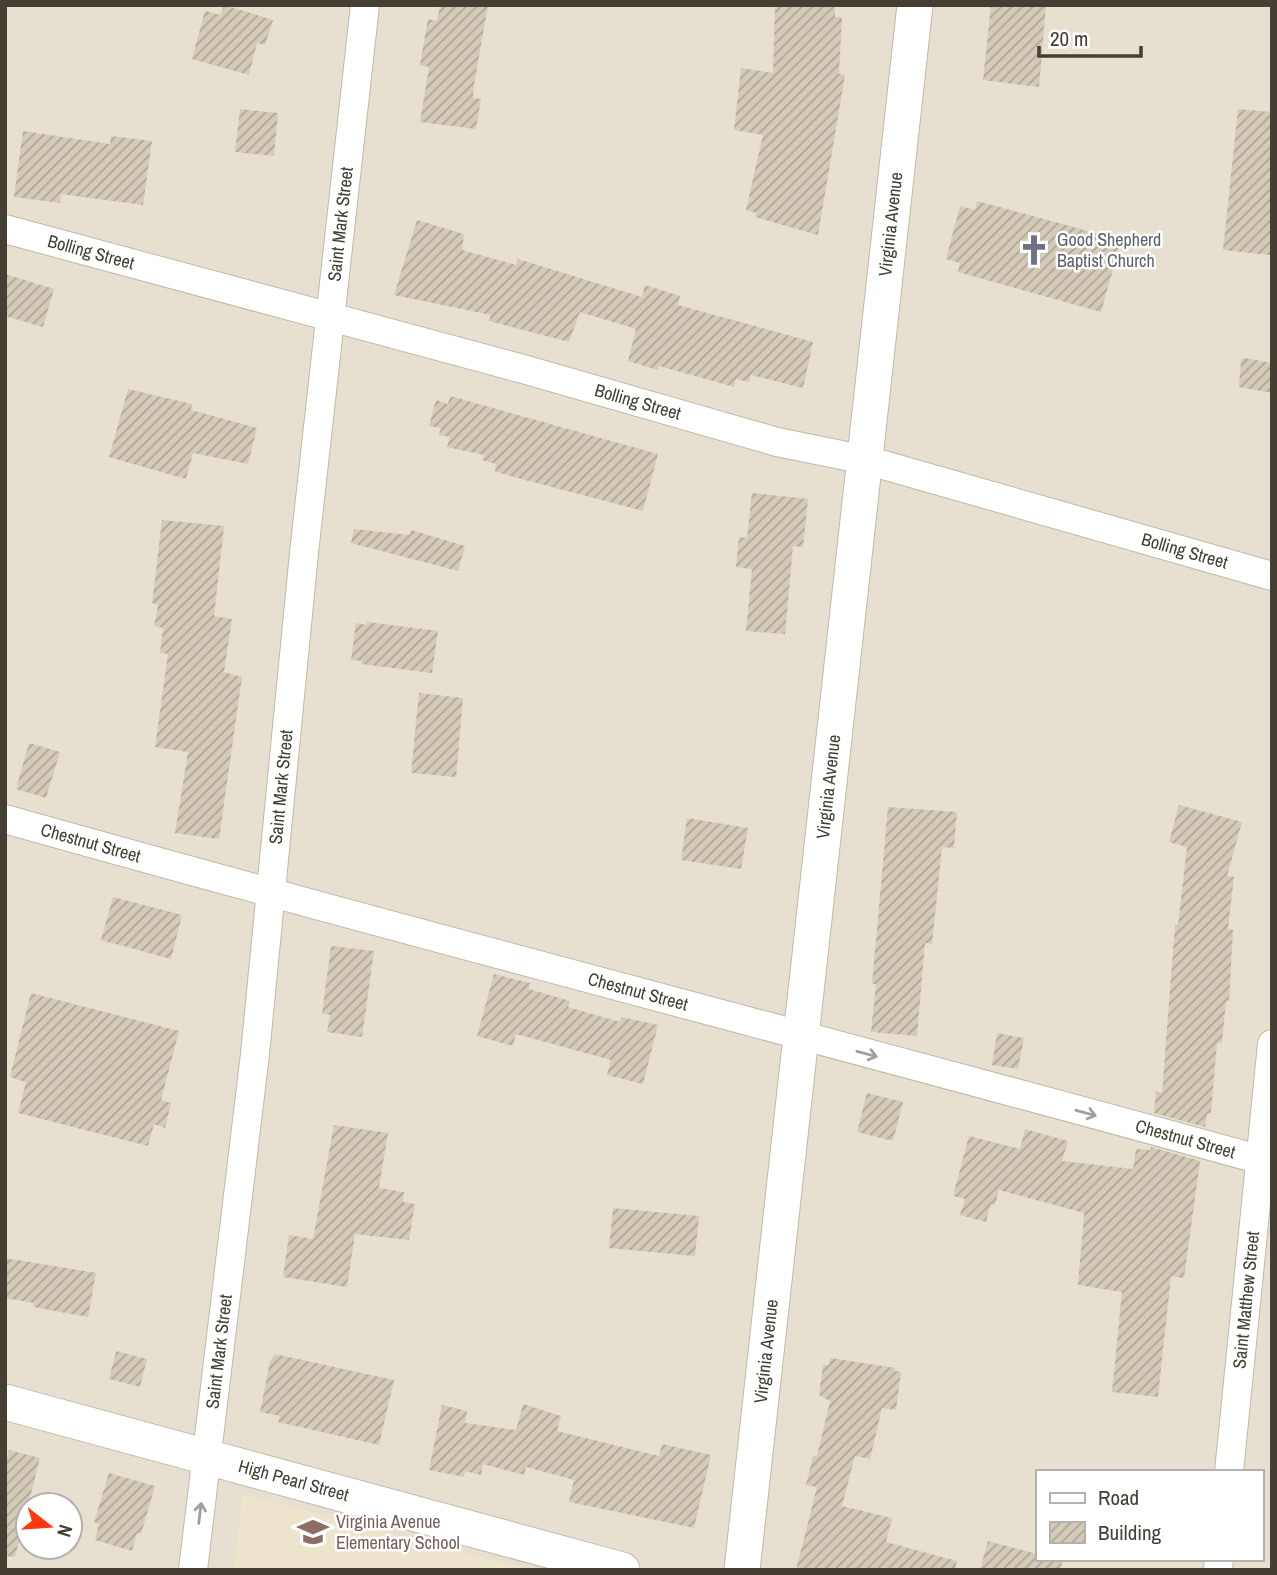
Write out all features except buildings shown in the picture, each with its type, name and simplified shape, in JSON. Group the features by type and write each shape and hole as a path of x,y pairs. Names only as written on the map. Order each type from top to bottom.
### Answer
{"street":[{"name":"Saint Mark Street","path":"193,1570 271,894 330,316 365,5"},
{"name":"Virginia Avenue","path":"742,1570 915,5"},
{"name":"Bolling Street","path":"5,229 330,316 777,442 866,460 1272,576"},
{"name":"Chestnut Street","path":"5,819 271,894 425,932 1265,1162"},
{"name":"Saint Matthew Street","path":"1229,1470 1265,1162 1272,1044"},
{"name":"High Pearl Street","path":"5,1402 622,1570"}],"shaded area":[{"path":"5,5 1272,5 1272,1570 5,1570"},
{"name":"Virginia Avenue Elementary School","path":"243,1494 531,1570 234,1570"}],"place":[{"name":"Good Shepherd Baptist Church","path":"1034,250"},
{"name":"Virginia Avenue Elementary School","path":"313,1532"}]}
